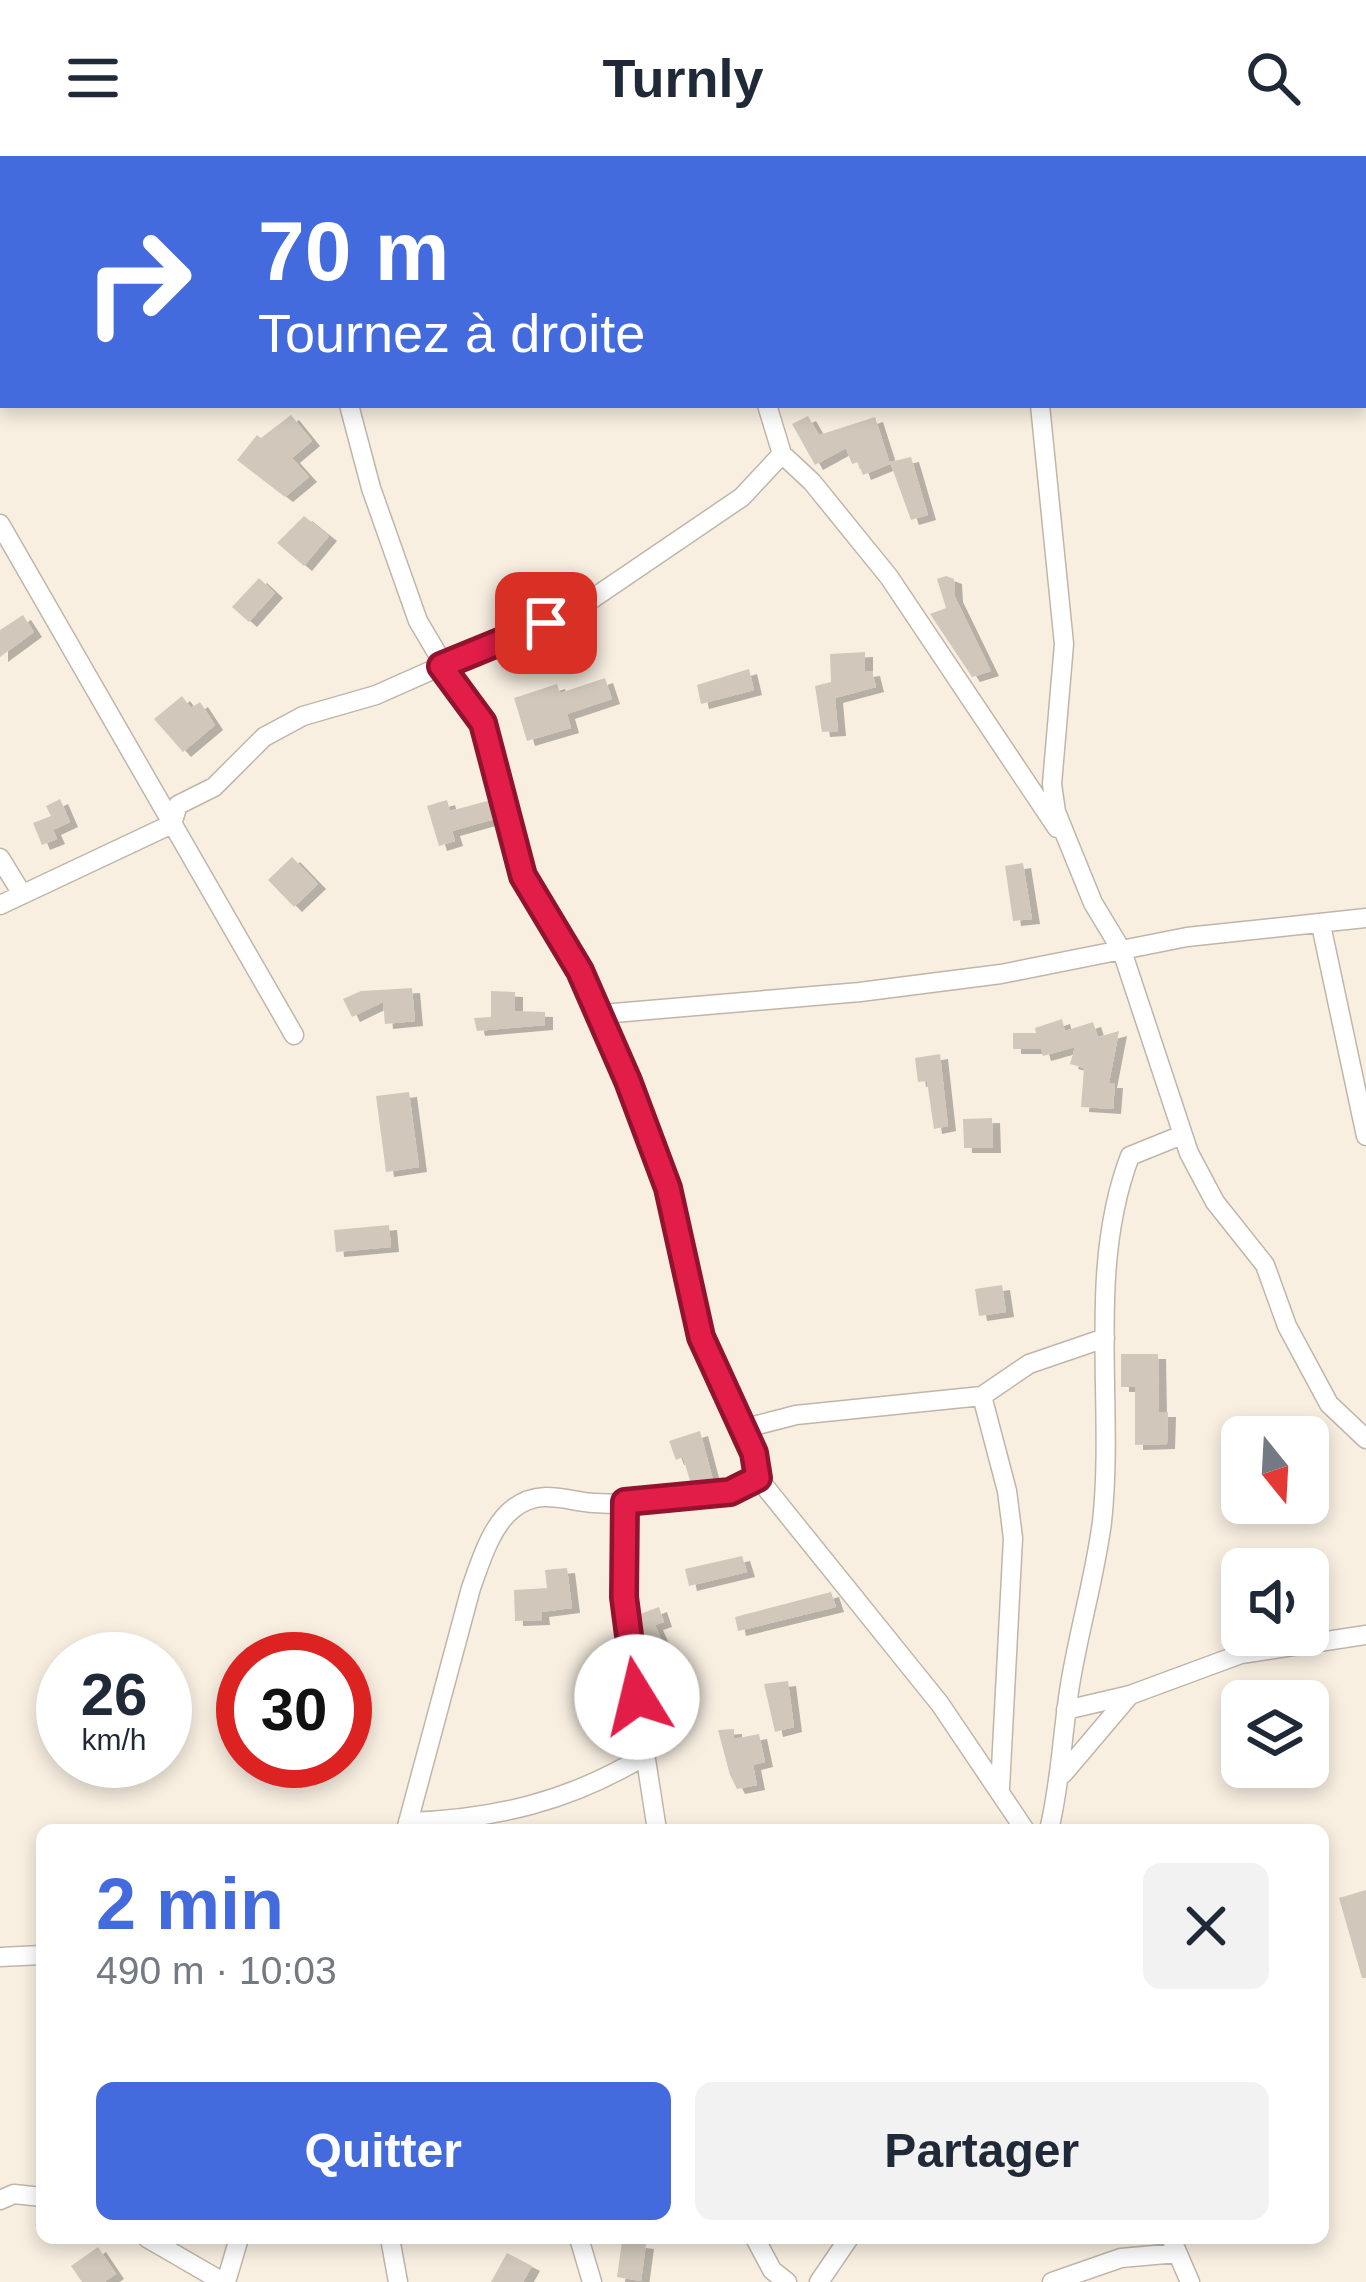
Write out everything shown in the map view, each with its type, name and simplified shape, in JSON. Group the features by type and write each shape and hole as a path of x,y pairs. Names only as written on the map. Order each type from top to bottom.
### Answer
{"street":[{"path":"351,408 386,534 441,666 483,723 523,876 602,1014 668,1188 701,1337 758,1478 940,1704 1021,1824"},
{"path":"768,408 782,454 812,482 889,577 1042,811 1067,841"},
{"path":"1040,408 1064,644 1052,791 1067,841 1093,903 1122,951 1182,1135 1215,1202 1265,1265 1287,1326 1329,1404 1366,1439"},
{"path":"0,905 172,824 178,805 214,787 264,737 303,716 376,695 592,599 742,496 782,454"},
{"path":"0,524 294,1035"},
{"path":"0,858 22,894"},
{"path":"602,1014 860,992 1235,930 1366,918"},
{"path":"1321,925 1366,1136"},
{"path":"1050,1824 1063,1774 1066,1710 1102,1520 1106,1338 1118,1186 1130,1156 1182,1135"},
{"path":"742,1429 796,1415 982,1396 1029,1364 1106,1338"},
{"path":"982,1396 1013,1538 1000,1789"},
{"path":"408,1824 471,1588 484,1552 510,1510 544,1496 625,1502 730,1492 758,1478"},
{"path":"625,1502 627,1638 656,1824"},
{"path":"1066,1710 1130,1695 1241,1654 1366,1635"},
{"path":"1063,1774 1130,1695"},
{"path":"422,1824 524,1810 582,1789 646,1754"},
{"path":"0,1957 36,1955"},
{"path":"0,2200 14,2194 36,2196"},
{"path":"158,2244 224,2282 237,2244"},
{"path":"391,2244 398,2282"},
{"path":"581,2244 592,2282"},
{"path":"758,2244 772,2270 787,2282"},
{"path":"819,2282 845,2244"},
{"path":"1052,2282 1174,2245 1190,2282"}],"building":[{"path":"291,415 312,441 292,458 309,477 285,497 237,460 257,435 261,438"},
{"path":"808,416 819,435 875,417 890,464 863,475 846,448 815,465 792,424"},
{"path":"911,457 928,515 911,520 890,462"},
{"path":"304,516 329,536 304,566 277,543"},
{"path":"259,578 275,593 249,622 232,607"},
{"path":"937,579 954,579 955,597 991,671 972,677 930,614 946,608"},
{"path":"23,615 34,632 0,657 0,630"},
{"path":"865,652 865,672 872,671 876,687 835,698 838,731 822,732 815,686 831,682 830,654"},
{"path":"749,669 754,690 701,704 697,685"},
{"path":"605,678 612,699 567,714 571,728 527,741 514,698 557,684 560,693"},
{"path":"182,696 191,708 200,702 215,725 183,752 154,719"},
{"path":"60,799 70,822 53,830 57,839 42,845 33,823 51,816 46,806"},
{"path":"447,800 450,811 491,800 495,819 452,831 455,841 439,846 427,806"},
{"path":"292,857 318,884 294,907 268,880"},
{"path":"1023,863 1032,919 1013,921 1005,866"},
{"path":"412,988 415,1021 385,1024 383,1002 352,1017 343,999 361,991"},
{"path":"491,991 515,992 515,1011 545,1012 545,1025 477,1031 474,1018 491,1017"},
{"path":"1062,1019 1065,1031 1093,1022 1098,1037 1119,1031 1109,1083 1115,1083 1113,1109 1081,1107 1084,1068 1070,1064 1075,1047 1043,1056 1041,1049 1013,1049 1013,1033 1036,1033 1035,1028"},
{"path":"940,1054 948,1126 934,1129 927,1081 918,1082 915,1058"},
{"path":"409,1092 419,1167 386,1172 376,1096"},
{"path":"992,1118 993,1148 964,1148 963,1119"},
{"path":"389,1225 391,1247 336,1252 334,1230"},
{"path":"1002,1285 1006,1312 979,1316 975,1289"},
{"path":"1121,1354 1158,1354 1159,1412 1168,1412 1167,1444 1135,1445 1135,1387 1121,1387"},
{"path":"700,1431 713,1480 691,1484 683,1457 676,1460 669,1441"},
{"path":"742,1556 747,1572 689,1586 685,1569"},
{"path":"567,1568 572,1608 541,1612 542,1620 515,1621 514,1590 547,1588 545,1570"},
{"path":"831,1592 836,1607 738,1631 735,1617"},
{"path":"659,1607 664,1622 655,1625 662,1641 647,1647 649,1676 657,1673 662,1689 649,1693 640,1614"},
{"path":"788,1681 794,1727 775,1732 764,1684"},
{"path":"734,1729 734,1739 759,1734 765,1762 753,1765 757,1785 737,1789 730,1775 718,1730"},
{"path":"1366,1890 1366,1978 1362,1978 1339,1898"},
{"path":"622,2244 646,2244 641,2281 617,2277"},
{"path":"98,2247 116,2274 104,2282 82,2282 71,2266"},
{"path":"507,2253 532,2266 523,2282 491,2282"}],"route":[{"path":"546,623 441,666 483,723 503,794 508,833 523,876 602,1014 668,1188 701,1337 754,1453 758,1478 730,1492 625,1502 624,1597 637,1697"}]}
